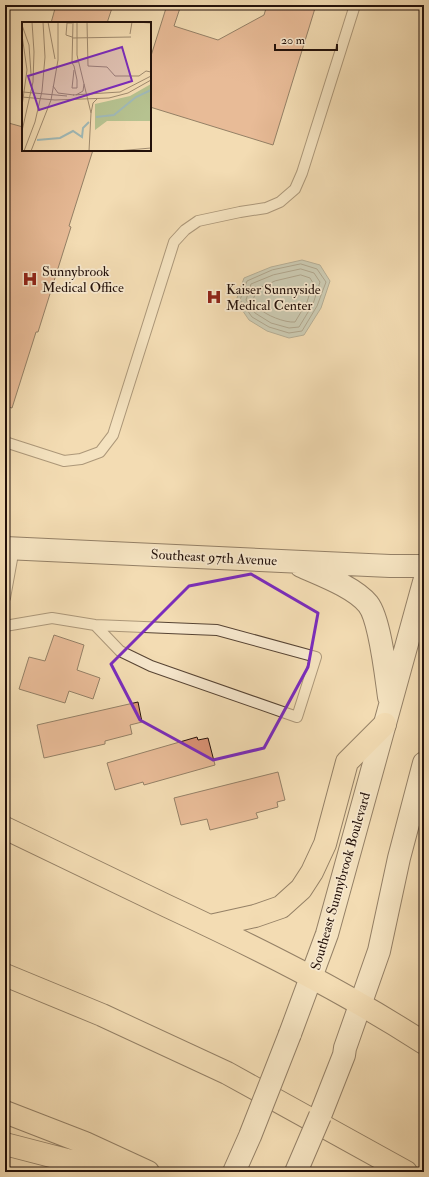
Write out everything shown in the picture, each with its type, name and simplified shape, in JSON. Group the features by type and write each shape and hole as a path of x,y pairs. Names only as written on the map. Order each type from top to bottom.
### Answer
{"highway":[{"path":"210,926 266,913 281,907 301,889 312,872 325,844 346,762 388,714"},
{"path":"5,828 210,926 360,1004 392,1022 424,1043"},
{"path":"5,975 102,1015 227,1073 406,1172"},
{"path":"5,1112 85,1143 148,1172"},
{"path":"5,1144 113,1172"}],"main road":[{"name":"Southeast 97th Avenue","path":"9,548 390,566 424,566"},
{"path":"290,561 342,585 362,598 369,605 374,615 380,637 388,714"},
{"name":"Southeast Sunnybrook Boulevard","path":"234,1172 290,1034 327,934 424,582"},
{"path":"296,1172 344,1055 379,951 399,858 424,763"}],"lane":[{"path":"5,442 64,461 81,459 100,452 113,436 174,242 185,230 198,221 266,208 280,202 295,189 302,173 355,5"},
{"path":"5,598 9,548"},
{"path":"5,626 52,618 95,625 217,630 316,657 297,717 151,666 120,651 95,625"}],"highlighted area":[{"path":"251,574 318,613 308,667 264,748 213,760 140,720 111,664 189,586"}],"water":[{"path":"302,260 320,265 330,281 321,308 304,335 289,338 267,331 249,320 236,301 244,278 271,267"}],"building":[{"path":"56,5 113,5 107,22 51,22"},
{"path":"167,5 181,5 174,26 218,40 264,15 267,5 316,5 273,145 151,107 151,56"},
{"name":"Sunnybrook Medical Office","path":"5,122 22,127 22,151 93,151 69,226 71,227 12,408 5,406"},
{"path":"54,635 84,645 77,670 100,678 93,699 69,691 65,703 19,689 29,657 45,661"},
{"path":"138,702 142,722 130,725 132,734 105,741 105,744 44,758 37,725"},
{"path":"197,737 198,740 208,738 215,765 144,785 143,782 115,790 107,763"},
{"path":"278,772 285,800 277,802 278,807 256,813 258,818 210,830 207,819 181,825 174,798"}],"place":[{"name":"Sunnybrook Medical Office","path":"30,279"},
{"name":"Kaiser Sunnyside Medical Center","path":"214,297"}]}
